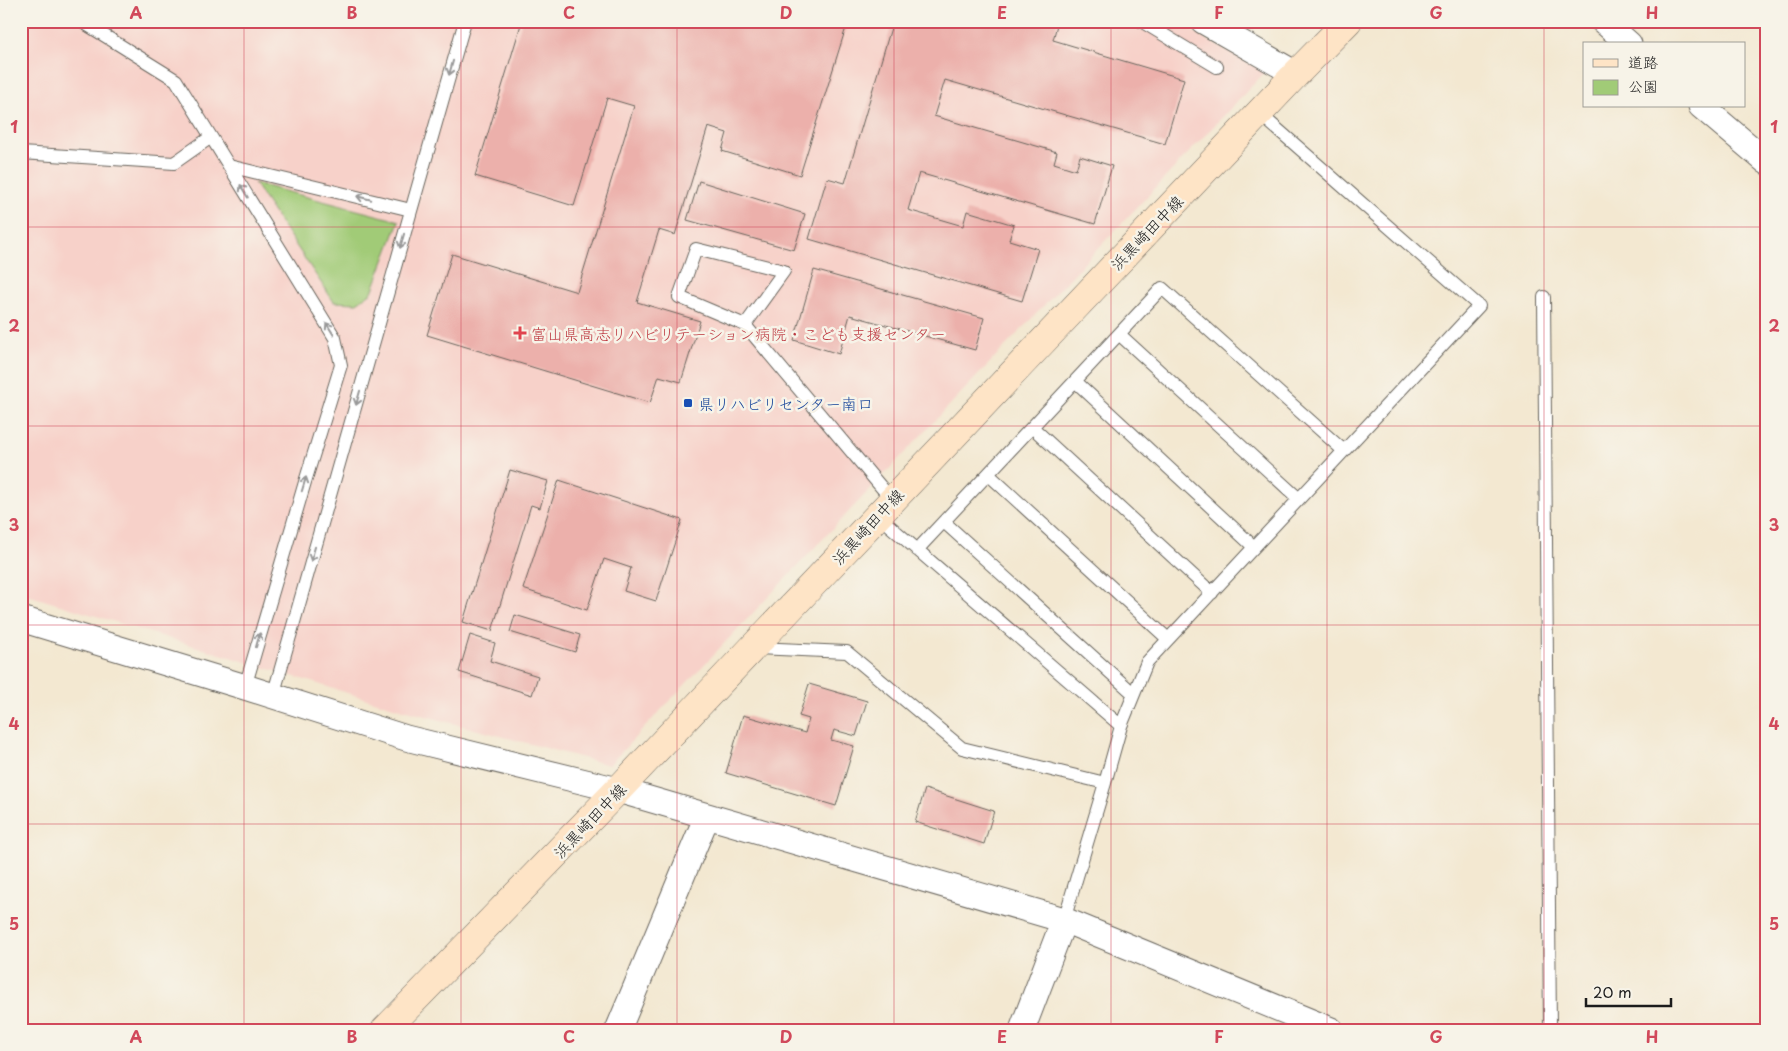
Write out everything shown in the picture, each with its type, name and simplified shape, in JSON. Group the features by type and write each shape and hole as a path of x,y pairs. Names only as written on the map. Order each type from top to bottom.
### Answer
{"main road":[{"name":"浜黒崎田中線","path":"385,1030 618,790 884,507 1348,21"}],"street":[{"path":"1204,21 1296,74"},
{"path":"1603,21 1627,42"},
{"path":"1703,108 1767,162"},
{"path":"21,619 245,686 406,738 618,790 1064,920 1331,1030"},
{"path":"618,1030 707,816"},
{"path":"1022,1030 1064,920"}],"lane":[{"path":"81,21 176,80 335,338 342,365 305,482 245,686"},
{"path":"273,696 465,21"},
{"path":"1141,21 1217,68"},
{"path":"1064,920 1121,726 1147,662 1479,306 1259,113"},
{"path":"21,153 174,163 212,137"},
{"path":"229,166 411,210"},
{"path":"745,325 784,271 696,249 679,297 745,325 917,550 1121,726"},
{"path":"917,550 1162,288 1344,451"},
{"path":"1544,297 1550,1030"},
{"path":"1119,334 1299,499"},
{"path":"1075,381 1254,548"},
{"path":"1032,427 1212,593"},
{"path":"988,474 1168,639"},
{"path":"944,522 1134,694"},
{"path":"752,648 847,652 962,748 1105,783"}],"shaded area":[{"name":"富山県高志リハビリテーション病院・こども支援センター","path":"21,21 1174,21 1265,72 609,765 403,710 21,593"}],"green space":[{"path":"254,183 399,221 372,292 357,303 334,302"}],"building":[{"path":"522,21 848,21 800,175 722,151 727,133 708,127 675,235 659,230 637,302 700,321 681,382 659,376 650,403 427,335 452,254 577,292 634,106 607,98 574,206 475,176"},
{"path":"893,21 1058,21 1053,40 1184,79 1165,144 945,80 934,116 1057,152 1054,163 1076,170 1080,156 1112,166 1095,224 919,173 908,210 963,226 967,211 1014,225 1009,240 1038,249 1022,301 809,239 827,178 845,183"},
{"path":"699,181 805,214 794,250 687,220"},
{"path":"21,208 23,208 26,287 21,287"},
{"path":"814,270 984,318 975,350 850,315 839,354 794,340"},
{"path":"510,470 548,481 540,508 531,505 492,631 463,622"},
{"path":"559,480 682,520 656,601 624,591 631,568 604,559 587,610 523,589"},
{"path":"515,615 580,635 575,652 510,632"},
{"path":"470,635 495,643 490,661 538,676 532,695 459,672"},
{"path":"809,684 867,701 856,736 834,730 831,740 854,746 836,806 726,773 743,715 805,733 809,719 799,716"},
{"path":"925,789 994,811 984,844 915,822"}],"place":[{"name":"富山県高志リハビリテーション病院・こども支援センター","path":"520,333"},
{"name":"県リハビリセンター南口","path":"688,403"}]}
